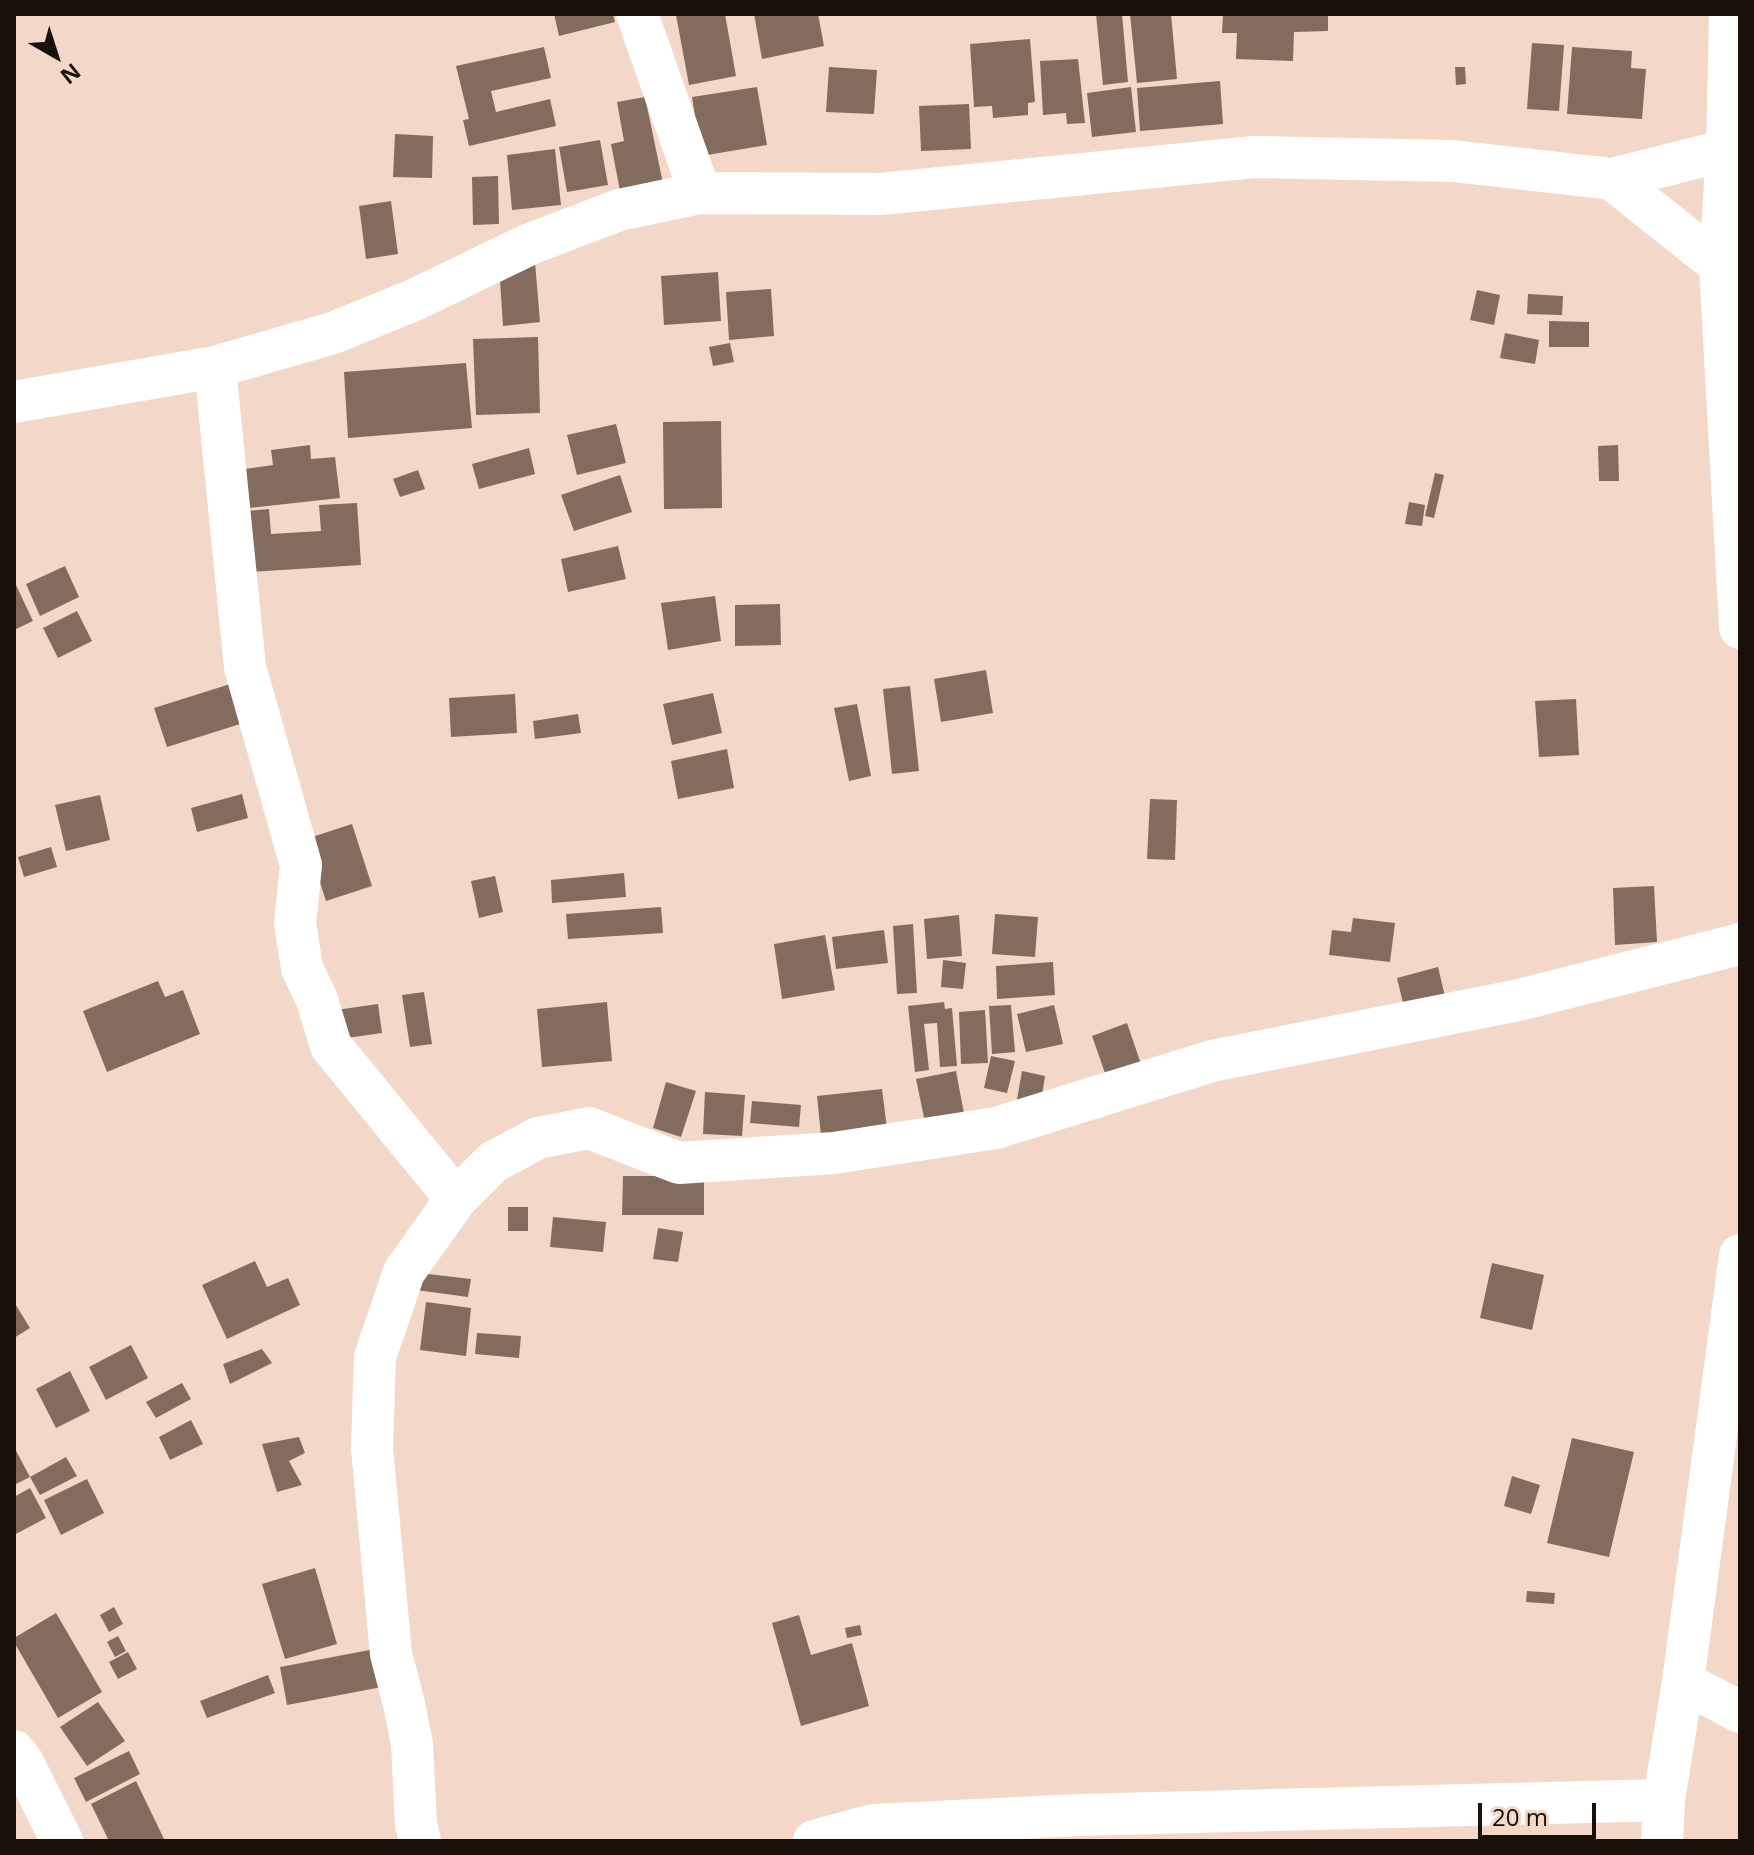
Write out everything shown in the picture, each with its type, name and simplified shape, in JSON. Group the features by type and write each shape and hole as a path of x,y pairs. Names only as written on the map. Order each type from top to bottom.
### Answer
{"street":[{"path":"637,14 700,193"},
{"path":"1730,14 1727,150 1720,265 1740,628"},
{"path":"14,402 215,367 333,333 414,300 530,244 619,210 700,193 880,194 1255,157 1453,161 1612,179 1727,150"},
{"path":"1612,179 1720,265"},
{"path":"215,367 245,667 301,865 295,923 302,968 317,1000 331,1046 456,1199"},
{"path":"420,1841 416,1824 412,1744 391,1654 372,1448 375,1357 404,1272 456,1199 493,1162 538,1138 589,1128 679,1163 834,1153 996,1128 1212,1061 1519,1000 1740,944"},
{"path":"1662,1841 1664,1800 1730,1414 1740,1255"},
{"path":"1683,1682 1740,1712"},
{"path":"14,1751 62,1841"},
{"path":"814,1841 873,1825 1079,1815 1664,1800"}],"building":[{"path":"554,14 613,14 615,22 559,36"},
{"path":"725,14 736,76 689,85 676,15"},
{"path":"754,14 818,14 824,46 762,59"},
{"path":"1096,14 1122,14 1128,82 1103,85"},
{"path":"1130,14 1171,14 1177,79 1137,83"},
{"path":"1223,14 1328,14 1328,31 1294,32 1293,61 1236,59 1237,33 1222,33"},
{"path":"1030,39 1035,102 1028,103 1028,115 993,118 992,106 974,107 970,44"},
{"path":"1532,43 1564,45 1559,111 1527,109"},
{"path":"544,47 551,78 491,91 496,112 550,99 556,126 469,146 463,120 469,119 456,66"},
{"path":"1572,47 1632,51 1631,68 1646,69 1642,119 1567,114"},
{"path":"1078,59 1085,123 1067,124 1066,113 1043,115 1040,61"},
{"path":"829,67 877,70 874,114 826,112"},
{"path":"1455,67 1465,67 1466,84 1456,85"},
{"path":"1220,81 1223,124 1140,131 1137,88"},
{"path":"757,87 767,145 701,156 692,97"},
{"path":"1131,87 1136,132 1092,137 1087,93"},
{"path":"645,97 664,188 620,191 611,144 624,141 617,102"},
{"path":"969,104 971,149 921,151 919,106"},
{"path":"395,134 433,136 432,178 393,177"},
{"path":"600,140 608,185 567,192 559,147"},
{"path":"555,149 561,205 512,210 507,155"},
{"path":"498,176 499,224 473,225 472,177"},
{"path":"391,201 398,254 366,259 359,206"},
{"path":"535,262 540,322 503,326 499,265"},
{"path":"718,272 721,321 664,325 661,276"},
{"path":"771,289 774,336 729,340 726,292"},
{"path":"1477,290 1500,295 1494,325 1470,320"},
{"path":"1528,294 1563,296 1562,315 1527,314"},
{"path":"1549,321 1589,322 1589,347 1549,347"},
{"path":"1505,333 1539,340 1535,364 1500,358"},
{"path":"538,337 540,413 476,415 473,339"},
{"path":"730,343 734,362 713,366 709,347"},
{"path":"466,363 472,428 348,438 344,372"},
{"path":"721,421 722,508 664,509 663,422"},
{"path":"616,424 626,463 577,475 567,435"},
{"path":"310,445 311,459 335,457 340,498 249,508 245,469 273,465 271,450"},
{"path":"1618,445 1619,481 1599,481 1598,446"},
{"path":"529,448 535,474 479,489 472,464"},
{"path":"418,470 425,489 400,497 393,479"},
{"path":"1435,473 1444,475 1434,518 1425,516"},
{"path":"620,475 632,512 574,531 561,495"},
{"path":"1409,502 1425,505 1422,526 1405,524"},
{"path":"357,503 361,565 250,572 246,511 269,509 271,534 321,531 319,505"},
{"path":"618,546 626,579 568,592 561,559"},
{"path":"65,566 79,597 40,616 26,584"},
{"path":"14,586 33,621 14,630"},
{"path":"715,596 721,641 668,650 661,603"},
{"path":"780,604 781,645 735,646 735,605"},
{"path":"77,611 92,641 58,658 43,628"},
{"path":"986,670 993,713 941,722 934,679"},
{"path":"243,680 256,719 167,747 154,708"},
{"path":"910,686 919,771 892,774 883,689"},
{"path":"713,693 722,733 672,745 663,704"},
{"path":"515,694 517,733 451,737 449,698"},
{"path":"1576,699 1579,755 1539,757 1535,701"},
{"path":"857,704 871,776 849,781 834,708"},
{"path":"578,714 581,733 535,739 533,721"},
{"path":"727,749 734,788 678,799 671,761"},
{"path":"242,794 248,818 197,832 191,808"},
{"path":"100,795 110,840 66,851 55,805"},
{"path":"1150,799 1177,800 1175,860 1147,859"},
{"path":"352,824 372,886 326,901 306,839"},
{"path":"51,847 57,867 24,877 18,857"},
{"path":"624,873 626,897 552,903 551,880"},
{"path":"495,876 503,912 479,918 471,881"},
{"path":"1654,886 1657,942 1615,945 1613,888"},
{"path":"661,907 663,933 568,939 566,914"},
{"path":"995,914 1038,917 1035,957 992,954"},
{"path":"959,915 962,956 927,959 924,919"},
{"path":"1353,918 1395,923 1390,962 1329,955 1332,930 1351,932"},
{"path":"913,924 917,993 897,994 893,926"},
{"path":"884,930 888,963 836,969 832,937"},
{"path":"825,935 835,990 782,999 774,944"},
{"path":"943,960 966,963 963,989 941,987"},
{"path":"1053,962 1055,995 997,999 996,966"},
{"path":"1438,967 1448,1009 1407,1020 1397,978"},
{"path":"158,981 165,997 183,990 200,1034 107,1072 83,1011"},
{"path":"424,992 432,1044 410,1047 402,995"},
{"path":"607,1002 612,1061 542,1067 537,1009"},
{"path":"944,1002 945,1009 952,1008 957,1066 940,1067 937,1023 924,1024 929,1070 915,1072 908,1006"},
{"path":"378,1004 382,1033 340,1039 336,1010"},
{"path":"1011,1005 1015,1052 992,1054 989,1006"},
{"path":"1054,1005 1063,1044 1026,1052 1017,1014"},
{"path":"985,1010 988,1063 961,1064 959,1012"},
{"path":"1127,1023 1141,1064 1106,1076 1092,1036"},
{"path":"991,1056 1015,1061 1007,1093 984,1088"},
{"path":"956,1071 965,1119 926,1127 916,1079"},
{"path":"1022,1071 1045,1076 1040,1109 1016,1105"},
{"path":"666,1082 696,1091 681,1137 653,1128"},
{"path":"882,1089 887,1129 821,1136 817,1096"},
{"path":"705,1092 745,1095 742,1136 703,1134"},
{"path":"752,1101 801,1105 799,1127 750,1123"},
{"path":"623,1176 704,1176 704,1215 622,1215"},
{"path":"508,1207 528,1207 528,1231 508,1231"},
{"path":"553,1217 606,1222 603,1252 550,1247"},
{"path":"658,1228 683,1232 678,1262 653,1259"},
{"path":"255,1261 267,1287 288,1278 300,1305 227,1339 202,1285"},
{"path":"1492,1263 1544,1275 1532,1330 1480,1318"},
{"path":"419,1273 471,1279 468,1297 416,1290"},
{"path":"14,1302 30,1328 14,1338"},
{"path":"426,1302 471,1308 466,1356 420,1350"},
{"path":"477,1333 521,1336 519,1358 475,1354"},
{"path":"131,1345 148,1378 106,1400 89,1367"},
{"path":"262,1349 272,1363 230,1384 223,1364"},
{"path":"70,1371 90,1411 56,1428 36,1389"},
{"path":"182,1383 191,1399 156,1418 146,1402"},
{"path":"191,1420 203,1444 170,1460 159,1437"},
{"path":"299,1437 305,1453 289,1461 302,1485 277,1492 262,1444"},
{"path":"1572,1438 1634,1452 1609,1557 1547,1543"},
{"path":"14,1447 30,1477 14,1485"},
{"path":"66,1457 77,1476 40,1495 30,1477"},
{"path":"1512,1476 1540,1485 1531,1514 1504,1506"},
{"path":"87,1479 104,1513 61,1535 44,1500"},
{"path":"30,1488 46,1518 14,1535 14,1497"},
{"path":"315,1568 337,1644 285,1659 262,1584"},
{"path":"1527,1591 1555,1593 1554,1604 1526,1602"},
{"path":"114,1607 123,1624 109,1632 100,1615"},
{"path":"56,1613 102,1692 58,1718 14,1642 14,1638"},
{"path":"799,1615 811,1655 852,1643 869,1706 801,1726 772,1623"},
{"path":"860,1625 862,1635 847,1638 845,1628"},
{"path":"118,1636 126,1651 115,1657 107,1642"},
{"path":"375,1649 382,1687 287,1705 280,1667"},
{"path":"128,1652 137,1669 118,1679 109,1662"},
{"path":"268,1675 275,1693 207,1718 200,1701"},
{"path":"98,1702 125,1741 87,1766 60,1727"},
{"path":"129,1751 140,1774 86,1802 74,1778"},
{"path":"136,1781 165,1841 109,1841 91,1804"}]}
